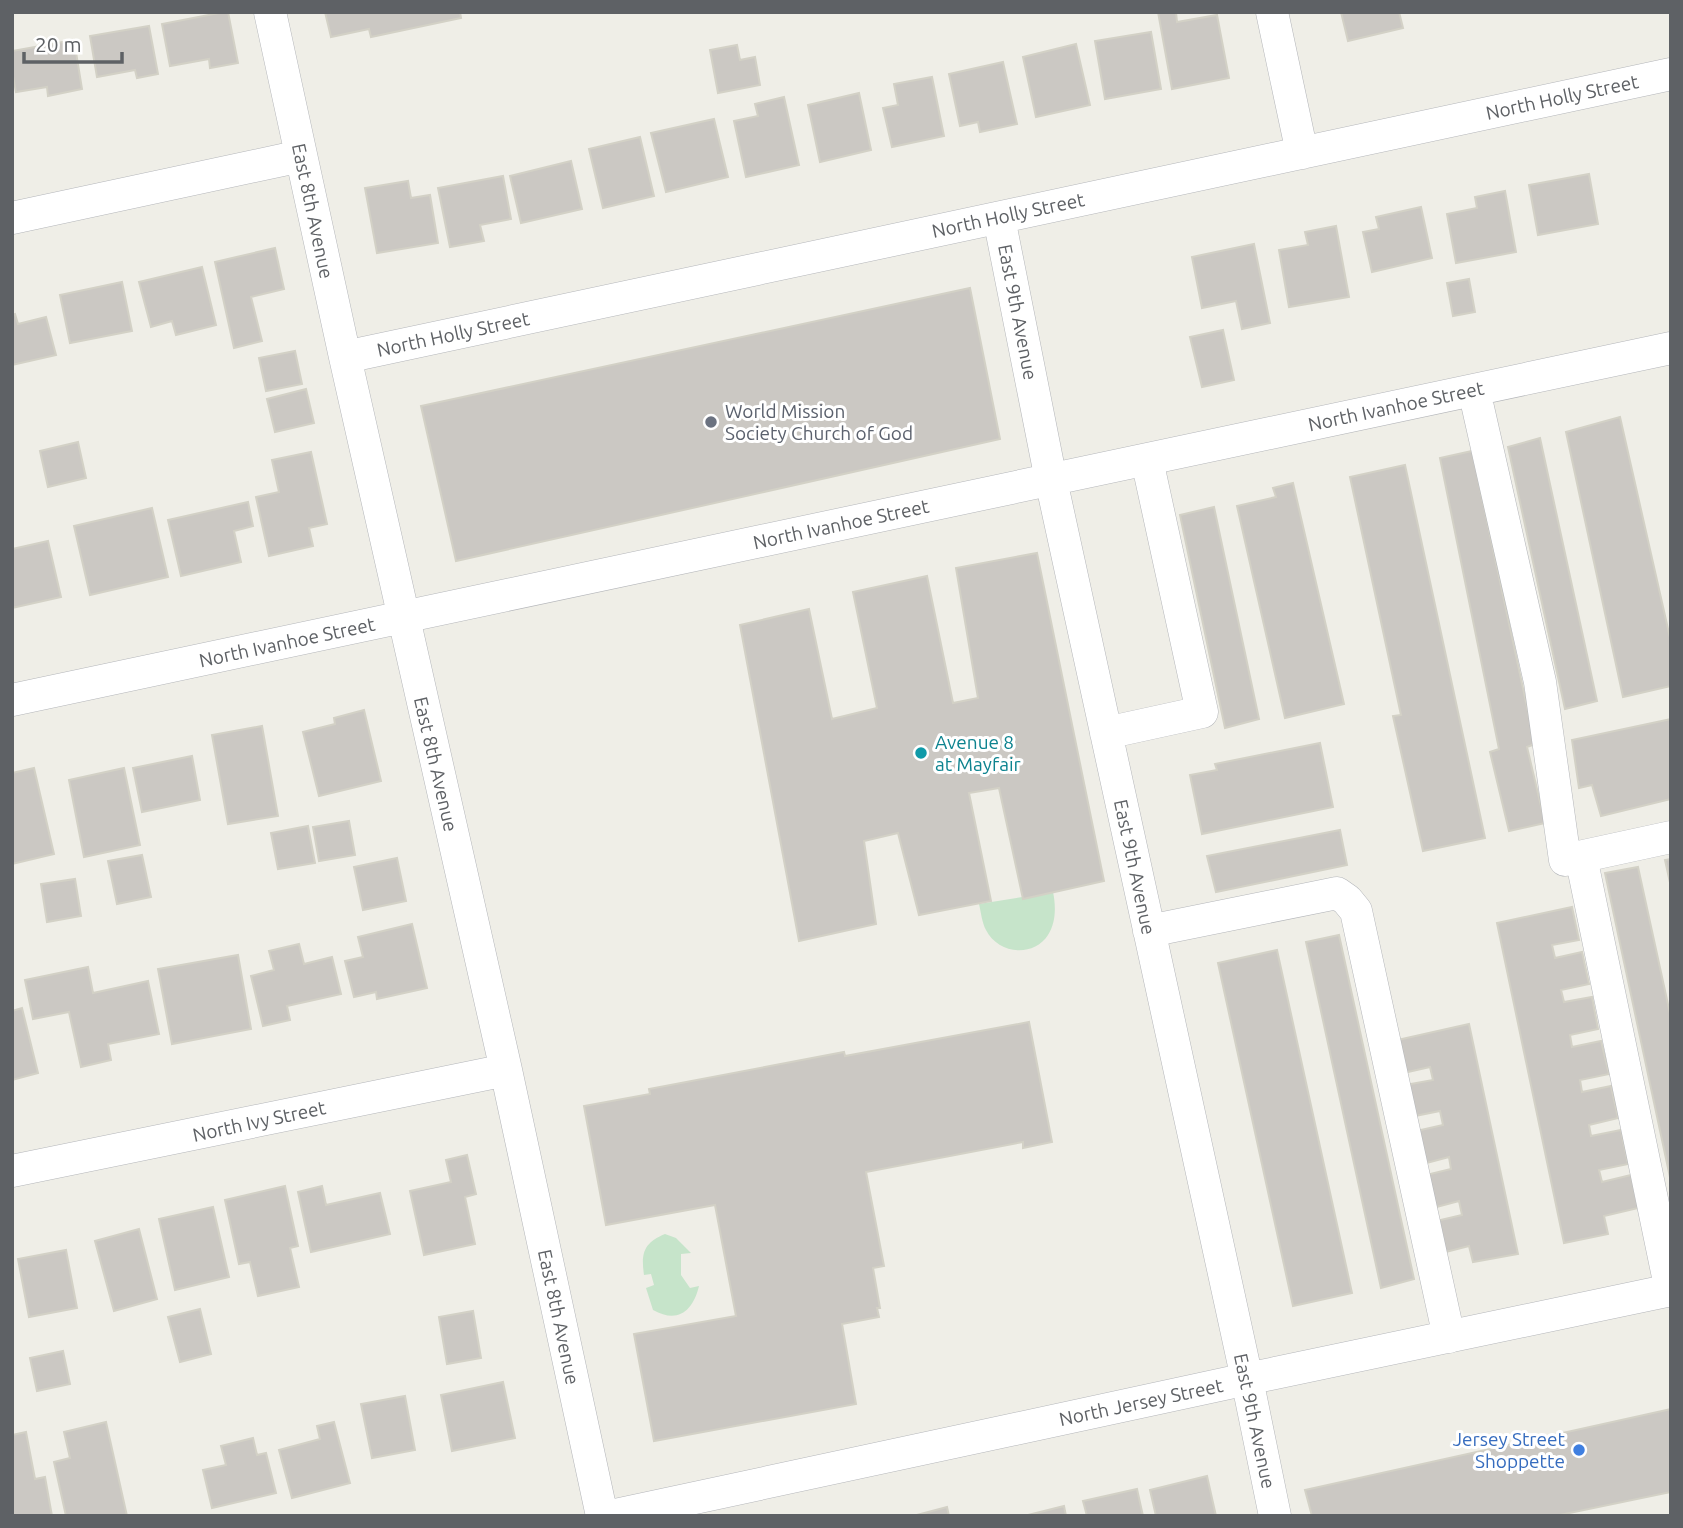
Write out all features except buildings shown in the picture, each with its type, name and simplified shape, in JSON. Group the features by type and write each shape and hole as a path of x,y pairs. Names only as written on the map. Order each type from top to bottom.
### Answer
{"street":[{"name":"East 8th Avenue","path":"270,12 506,1070 602,1516"},
{"path":"1272,12 1302,153"},
{"name":"North Holly Street","path":"345,357 1671,74"},
{"path":"12,218 301,156"},
{"name":"East 9th Avenue","path":"999,218 1051,480 1275,1516"},
{"name":"North Ivanhoe Street","path":"12,700 1671,348"},
{"path":"1474,390 1539,682 1573,859 1671,1290"},
{"path":"1106,733 1202,712 1147,460"},
{"path":"1573,859 1671,837"},
{"path":"1149,931 1337,893 1356,911 1449,1337"},
{"name":"North Ivy Street","path":"12,1171 506,1070"},
{"name":"North Jersey Street","path":"611,1516 1671,1290"}],"green space":[{"path":"1053,892 1053,925 1042,942 1025,950 1016,950 991,938 979,904"},
{"path":"665,1234 676,1238 691,1253 681,1254 681,1275 690,1288 699,1286 688,1308 683,1313 670,1316 653,1310 646,1288 654,1285 651,1274 644,1275 643,1261 648,1245"}],"place":[{"name":"World Mission Society Church of God","path":"711,422"},
{"name":"Avenue 8 at Mayfair","path":"921,753"},
{"name":"Jersey Street Shoppette","path":"1579,1450"}]}
